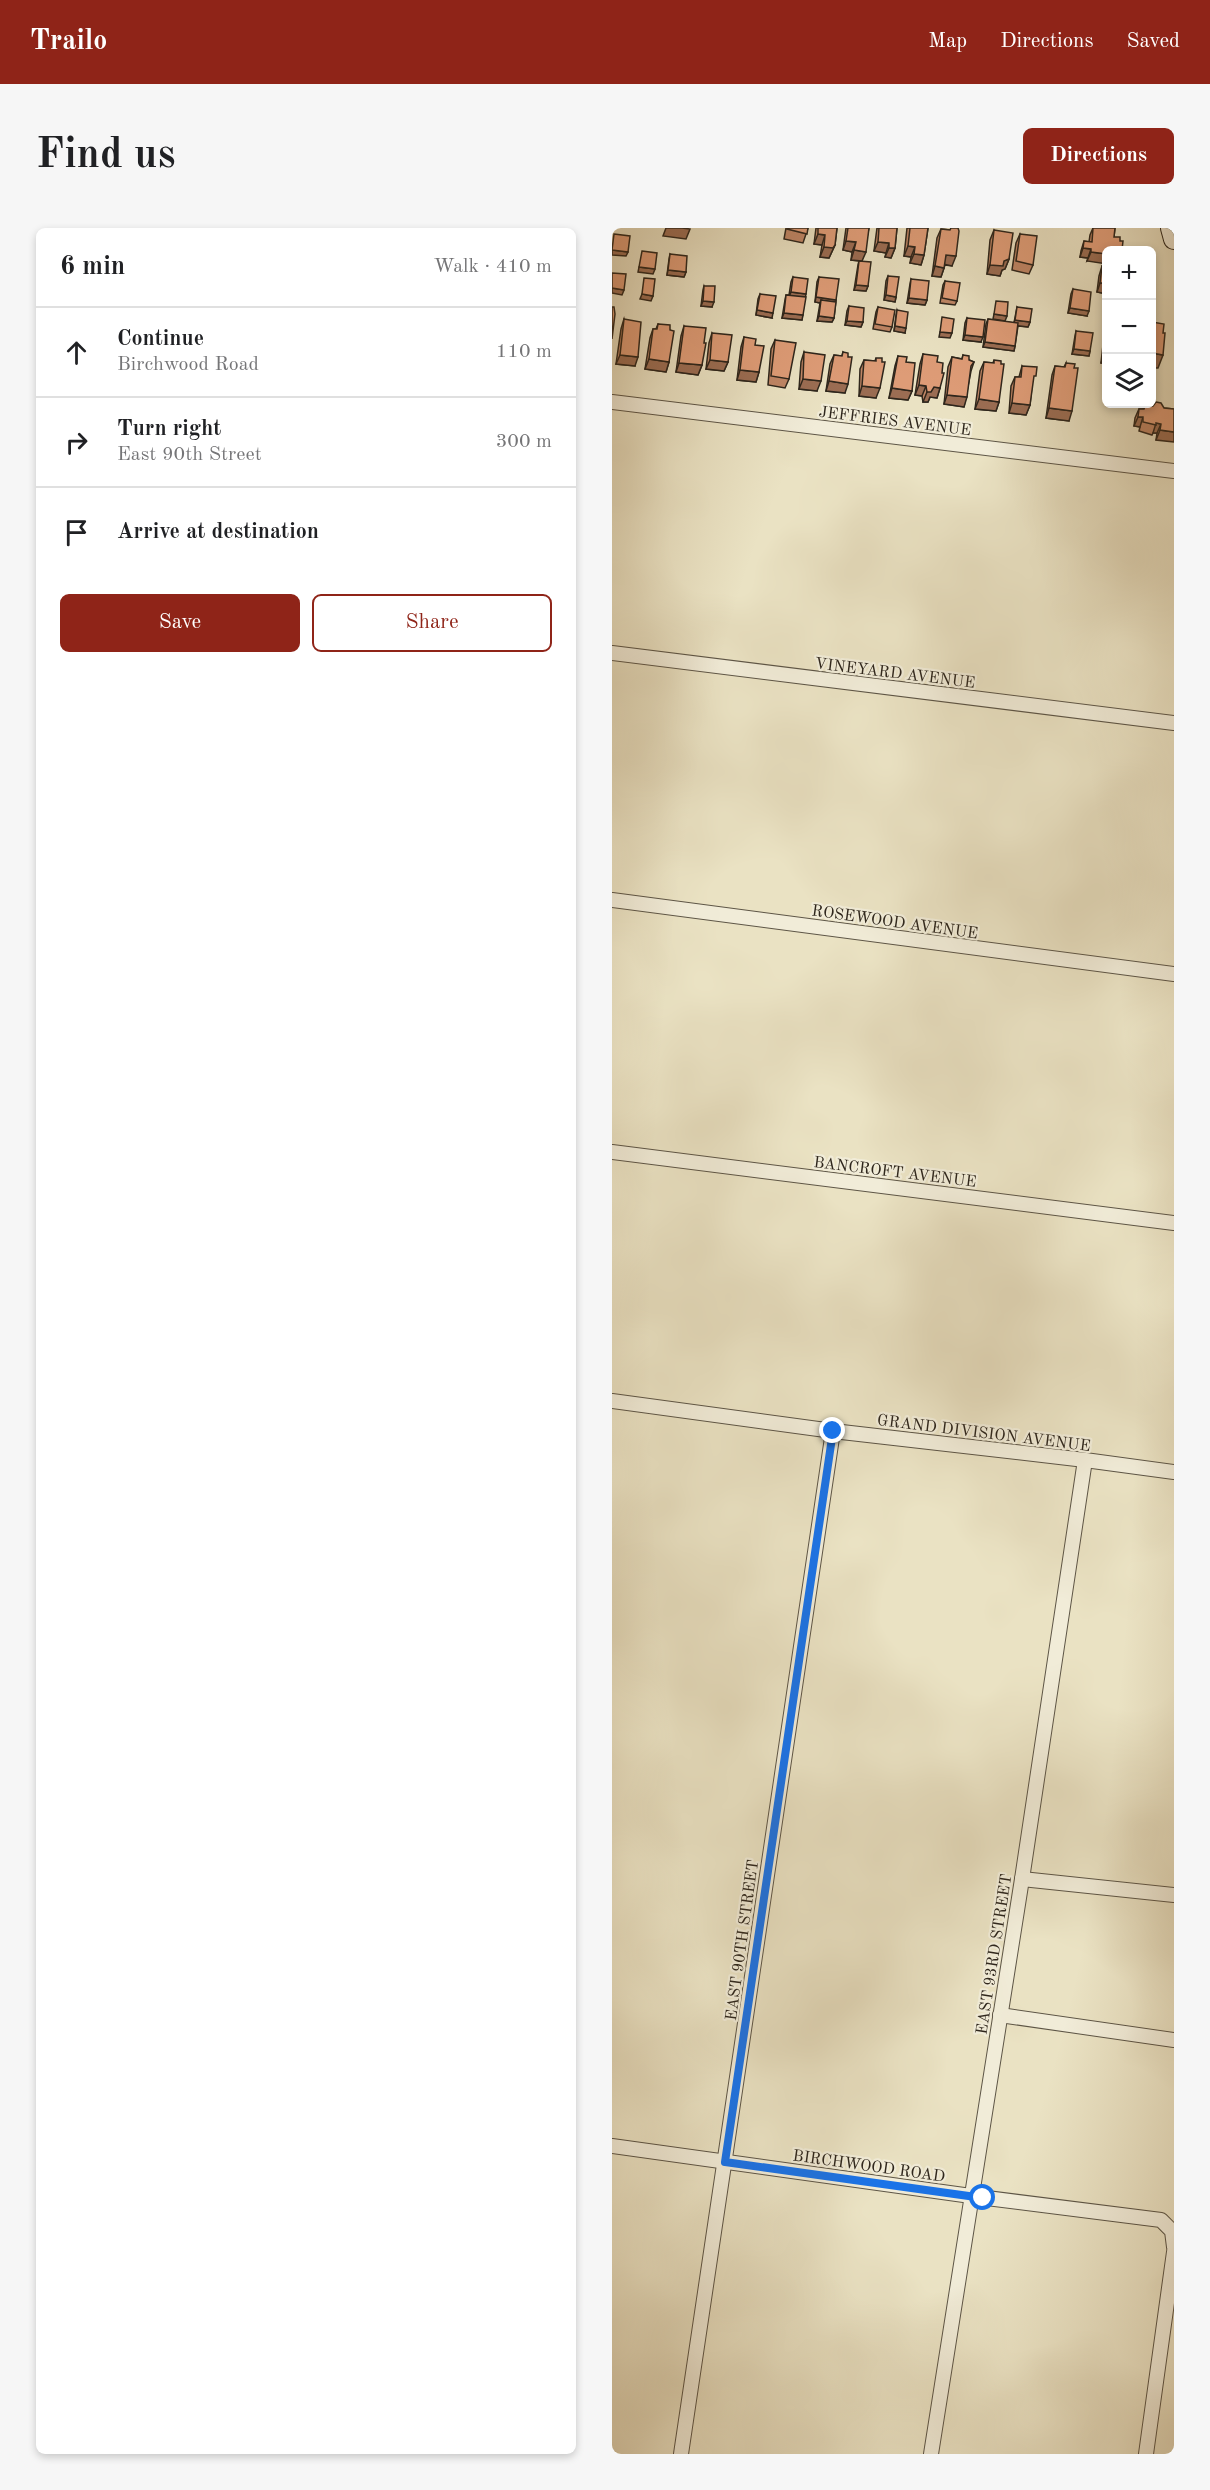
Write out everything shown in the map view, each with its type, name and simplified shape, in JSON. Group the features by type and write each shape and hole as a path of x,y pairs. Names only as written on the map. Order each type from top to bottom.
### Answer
{"main road":[{"path":"1171,228 1174,239"}],"street":[{"name":"JEFFRIES AVENUE","path":"612,402 1174,471"},
{"name":"VINEYARD AVENUE","path":"612,653 1174,723"},
{"name":"ROSEWOOD AVENUE","path":"612,900 1174,974"},
{"name":"BANCROFT AVENUE","path":"612,1152 1174,1223"},
{"name":"GRAND DIVISION AVENUE","path":"612,1401 833,1431 1174,1472"},
{"name":"EAST 90TH STREET","path":"681,2454 833,1431"},
{"name":"EAST 93RD STREET","path":"931,2454 1022,1879 1085,1460"},
{"path":"1022,1879 1174,1895"},
{"path":"1000,2015 1174,2040"},
{"name":"BIRCHWOOD ROAD","path":"612,2146 1161,2220 1172,2231 1174,2247"},
{"path":"1146,2454 1174,2252"}],"building":[{"path":"788,228 808,228 807,234"},
{"path":"818,228 837,228 833,248 824,247 825,235 818,234"},
{"path":"848,228 869,228 866,252 854,250 856,242 846,241"},
{"path":"879,228 897,228 895,248 889,248 889,243 878,242"},
{"path":"910,228 928,228 924,255 914,254 915,247 908,246"},
{"path":"958,228 959,231 956,256 946,255 944,268 935,266 941,229 950,230"},
{"path":"1093,228 1115,228 1114,237 1120,237 1120,241 1123,241 1122,246 1102,246 1102,253 1083,248 1084,241 1092,242"},
{"path":"994,230 1013,233 1009,259 1004,261 1003,266 990,265"},
{"path":"614,234 630,236 628,252 612,250"},
{"path":"1020,234 1037,236 1033,265 1016,261"},
{"path":"642,251 657,253 655,269 639,267"},
{"path":"670,254 687,256 686,272 668,270"},
{"path":"859,261 871,262 868,286 856,285"},
{"path":"612,273 626,274 624,290 612,288"},
{"path":"888,276 899,277 896,297 886,295"},
{"path":"793,277 808,279 806,294 791,292"},
{"path":"819,277 839,279 836,300 816,297"},
{"path":"644,278 655,279 653,296 642,294"},
{"path":"911,279 929,281 927,300 909,298"},
{"path":"945,281 960,283 957,301 942,298"},
{"path":"704,286 715,286 714,302 703,301"},
{"path":"1073,289 1091,292 1089,311 1070,308"},
{"path":"760,294 776,296 773,313 757,310"},
{"path":"786,295 806,297 803,315 784,313"},
{"path":"821,300 836,302 834,318 819,316"},
{"path":"996,301 1008,302 1007,316 994,314"},
{"path":"849,306 864,308 863,322 847,321"},
{"path":"612,307 614,307 615,314 612,339"},
{"path":"878,307 895,310 892,327 875,324"},
{"path":"1017,307 1032,309 1030,322 1015,320"},
{"path":"897,310 908,312 906,328 895,326"},
{"path":"942,317 954,319 952,333 940,332"},
{"path":"967,318 985,320 983,337 965,335"},
{"path":"624,319 641,322 638,357 620,355"},
{"path":"988,319 1018,323 1015,346 985,342"},
{"path":"1156,323 1164,324 1163,355 1156,354"},
{"path":"658,324 670,325 670,330 674,331 669,362 649,359 653,329 657,329"},
{"path":"684,326 706,328 702,365 679,363"},
{"path":"1076,331 1093,333 1090,351 1074,349"},
{"path":"712,333 732,335 728,362 710,360"},
{"path":"744,337 756,339 755,345 764,346 759,372 740,370"},
{"path":"775,340 796,343 789,379 771,376"},
{"path":"804,352 825,355 821,381 803,379"},
{"path":"843,352 848,353 848,357 852,357 848,384 829,381 834,355 842,356"},
{"path":"923,354 938,356 937,362 943,363 942,373 944,373 940,388 934,387 931,392 927,392 926,386 919,385"},
{"path":"963,355 969,356 969,360 974,362 971,366 967,397 947,395 952,357 962,359"},
{"path":"898,356 907,357 906,362 915,363 912,391 892,388"},
{"path":"876,358 882,358 882,362 885,362 880,388 862,386 864,360 876,361"},
{"path":"994,360 1004,364 999,402 979,399 984,362 994,363"},
{"path":"1066,363 1075,364 1074,368 1078,368 1072,411 1049,408 1055,366 1065,367"},
{"path":"1022,366 1037,367 1030,405 1012,403 1015,377 1021,377"},
{"path":"1156,402 1161,403 1164,408 1174,409 1174,432 1160,430 1161,424 1143,422 1143,417 1138,417 1139,409 1156,408"}],"route":[{"path":"833,1431 725,2162 983,2198"}]}
